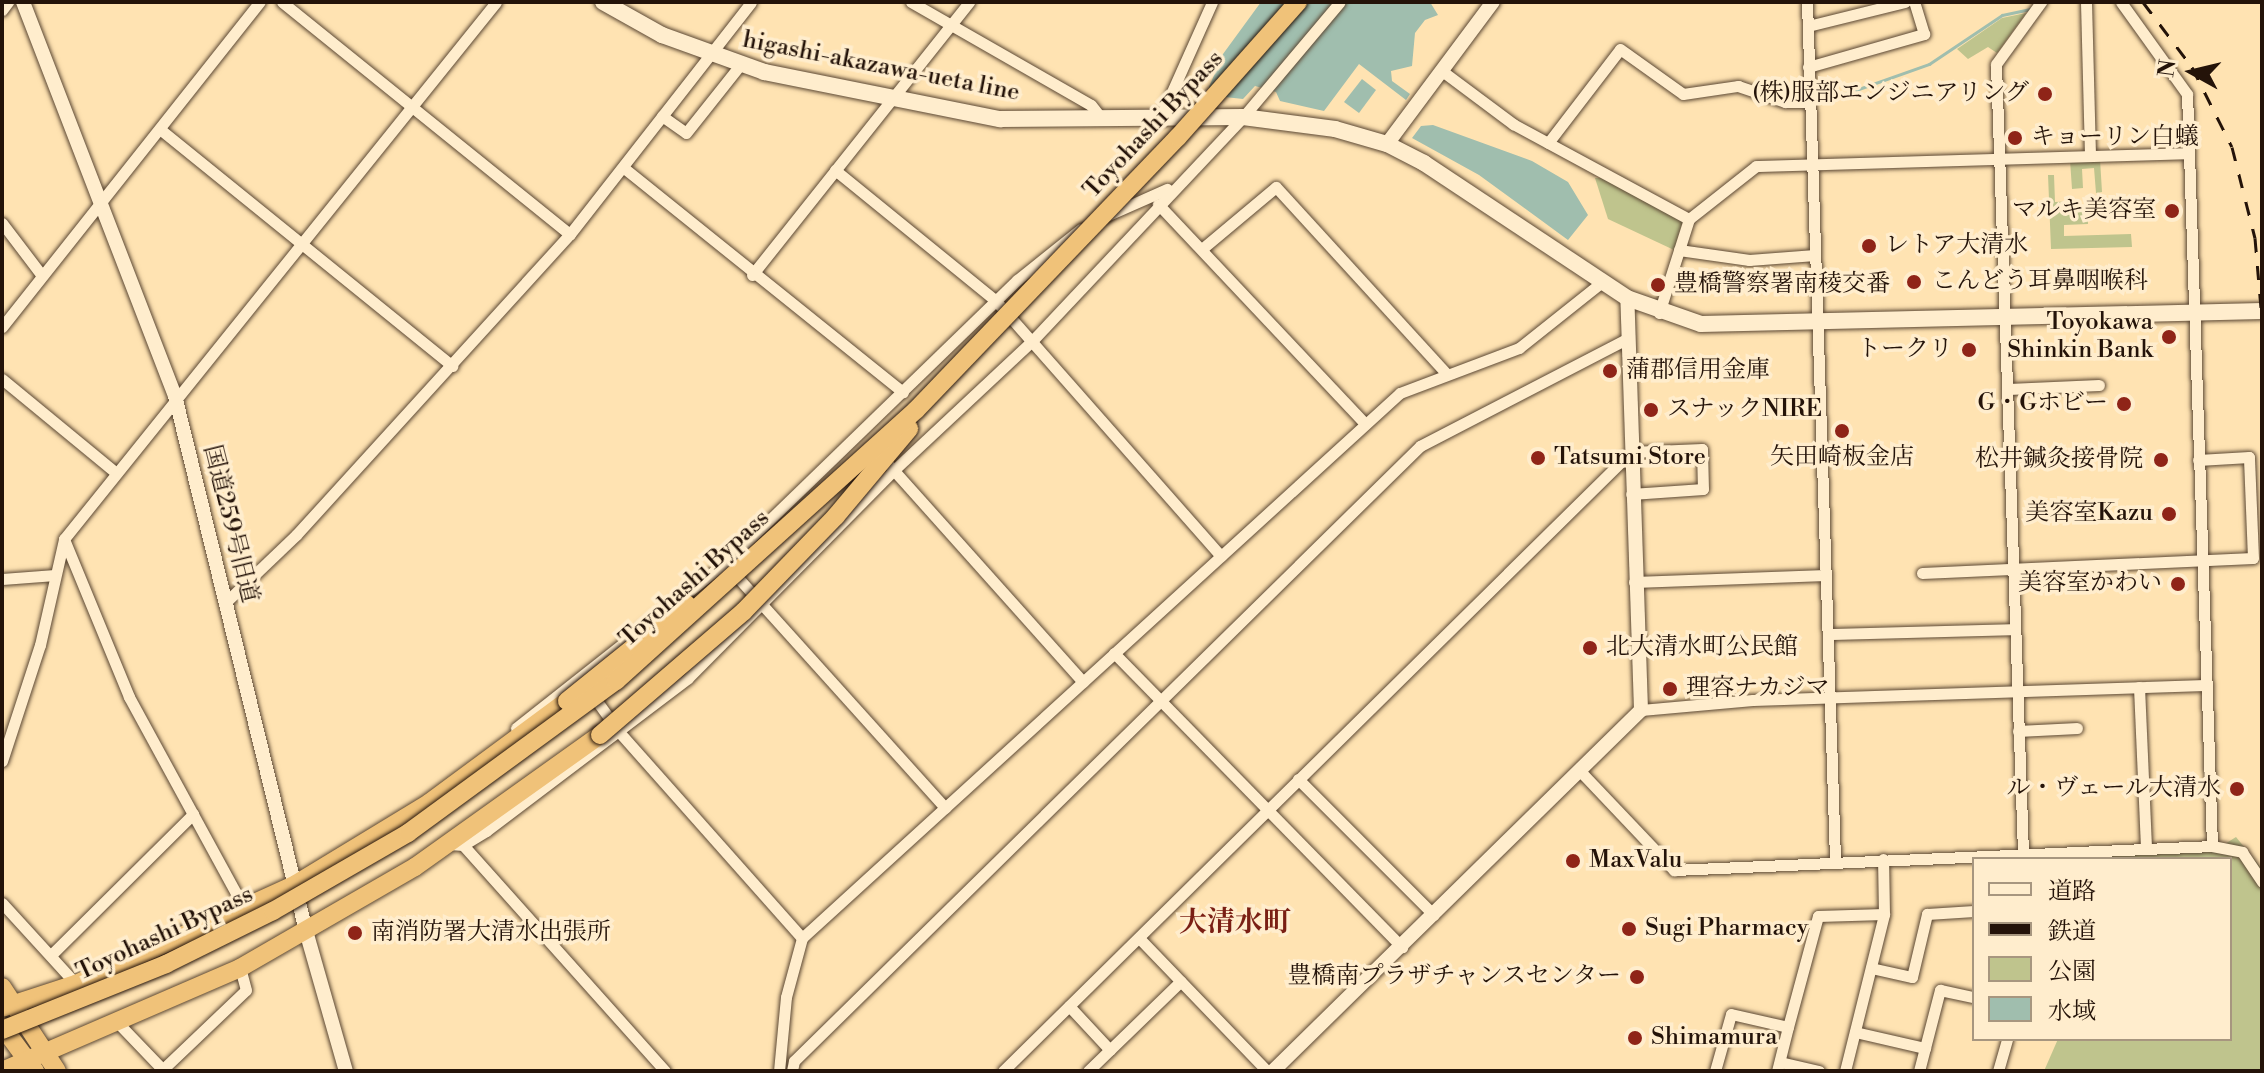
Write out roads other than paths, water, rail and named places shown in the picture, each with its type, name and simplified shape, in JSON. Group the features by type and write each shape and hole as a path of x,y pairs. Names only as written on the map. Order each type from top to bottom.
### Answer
{"highway":[{"name":"Toyohashi Bypass","path":"2,1028 166,964 408,833 515,760 616,681 756,558 977,347 1298,2"},
{"path":"2,1071 37,1063 240,968 456,844 678,673 805,548 977,347"},
{"path":"7,1006 76,984 245,910 296,884 429,803 567,701 726,573 756,558"},
{"path":"2,987 7,1006 37,1063"},
{"path":"2,1028 37,1063 57,1071"}],"main road":[{"name":"higashi-akazawa-ueta line","path":"603,2 707,55 740,65 1000,119 1102,119 1162,114 1243,117 1335,129 1387,144 1424,163 1627,298 1659,313 1716,325 2262,311"}],"street":[{"path":"2,10 8,2"},
{"name":"国道259号旧道","path":"23,2 101,197 175,396 306,931 346,1071"},
{"path":"2,327 38,285 40,273 101,197 161,130 260,2"},
{"path":"282,2 570,234"},
{"path":"2,761 40,645 64,539 175,396 496,2"},
{"path":"227,601 296,535 570,234 751,2"},
{"path":"911,2 1091,105 1102,119"},
{"path":"752,275 969,2"},
{"path":"1162,114 1212,2"},
{"path":"665,1071 456,844 620,733 764,606 894,470 1033,340 1186,174 1243,117 1340,2"},
{"path":"1387,144 1493,2"},
{"path":"1807,2 1835,860"},
{"path":"1808,26 1905,2"},
{"path":"1808,67 1924,34 1914,2"},
{"path":"2023,853 1996,64 2041,2"},
{"path":"2086,2 2090,155"},
{"path":"2121,2 2187,94 2212,846"},
{"path":"1548,143 1620,49 1683,94 1738,86 1785,102 1809,102"},
{"path":"662,116 686,133 740,65"},
{"path":"1442,71 1548,143 1689,219"},
{"path":"161,130 302,241 452,366"},
{"path":"1659,313 1689,219 1756,166 2188,153"},
{"path":"624,168 752,275 903,392"},
{"path":"835,170 996,301 1221,556"},
{"path":"429,803 462,768 725,563 996,301 1090,222 1135,208 1186,174"},
{"path":"1203,248 1276,187 1445,372"},
{"path":"1158,204 1203,248 1365,424"},
{"path":"2,223 40,273"},
{"path":"1679,250 1749,260 1815,255"},
{"path":"779,1071 786,997 802,938 1409,387 1519,348 1602,282"},
{"path":"1627,298 1631,494 1641,710"},
{"path":"792,1071 794,1061 1159,699 1420,446 1628,338"},
{"path":"2,379 115,472"},
{"path":"2008,389 2099,385"},
{"path":"862,432 1083,682"},
{"path":"1003,1071 1631,452 1702,449 1703,489 1631,494"},
{"path":"1922,573 2253,558 2249,457 2198,460"},
{"path":"64,539 129,697 245,910"},
{"path":"725,563 945,808"},
{"path":"2,579 55,575"},
{"path":"1634,582 1826,575"},
{"path":"1828,634 2014,629"},
{"path":"1114,653 1402,947"},
{"path":"580,678 620,733 802,938"},
{"path":"1139,938 1270,1071 1402,947 1641,710 1830,698 2205,685"},
{"path":"2139,687 2146,848"},
{"path":"2018,731 2077,728"},
{"path":"1580,771 1674,870 1835,860 1972,857"},
{"path":"1298,779 1434,915"},
{"path":"52,954 193,814"},
{"path":"1986,857 2212,846 2242,852 2262,882"},
{"path":"1845,1071 1884,914 1883,859"},
{"path":"2,903 52,954 76,984"},
{"path":"1871,968 1912,977 1927,914 1972,911"},
{"path":"1819,1071 1779,1066 1818,916 1884,914"},
{"path":"118,1023 163,1070 246,990 240,968"},
{"path":"1088,1071 1181,981"},
{"path":"1919,1071 1940,990 1972,997"},
{"path":"1069,1006 1110,1050"},
{"path":"1715,1071 1731,1014 1788,1027"},
{"path":"1855,1032 1925,1048"},
{"path":"1998,1071 2006,1041"}],"water":[{"path":"1261,2 1430,2 1438,15 1425,20 1415,33 1412,66 1391,71 1392,81 1410,94 1406,100 1359,64 1324,111 1280,101 1276,92 1255,86 1243,99 1216,96 1209,87 1223,54"},
{"path":"1362,79 1376,90 1359,113 1344,102"},
{"path":"1433,125 1532,161 1568,182 1588,215 1568,240 1479,175 1412,138 1421,126"}],"waterway":[{"path":"1836,97 1929,64 2002,15 2031,9"}],"railway":[{"path":"2143,2 2192,67 2232,147 2255,238 2262,320"}],"place":[{"name":"(株)服部エンジニアリング","path":"2045,94"},
{"name":"キョーリン白蟻","path":"2015,138"},
{"name":"マルキ美容室","path":"2172,211"},
{"name":"レトア大清水","path":"1869,246"},
{"name":"こんどう耳鼻咽喉科","path":"1914,282"},
{"name":"豊橋警察署南稜交番","path":"1658,285"},
{"name":"Toyokawa Shinkin Bank","path":"2169,337"},
{"name":"トークリ","path":"1969,350"},
{"name":"蒲郡信用金庫","path":"1610,371"},
{"name":"G・Gホビー","path":"2124,404"},
{"name":"スナックNIRE","path":"1651,410"},
{"name":"矢田崎板金店","path":"1842,431"},
{"name":"Tatsumi Store","path":"1538,458"},
{"name":"松井鍼灸接骨院","path":"2161,460"},
{"name":"美容室Kazu","path":"2169,514"},
{"name":"美容室かわい","path":"2178,584"},
{"name":"北大清水町公民館","path":"1590,648"},
{"name":"理容ナカジマ","path":"1670,689"},
{"name":"ル・ヴェール大清水","path":"2237,789"},
{"name":"MaxValu","path":"1573,861"},
{"name":"Sugi Pharmacy","path":"1629,929"},
{"name":"南消防署大清水出張所","path":"355,933"},
{"name":"豊橋南プラザチャンスセンター","path":"1637,977"},
{"name":"Shimamura","path":"1635,1038"}],"district":[{"name":"大清水町","path":"1235,923"}]}
